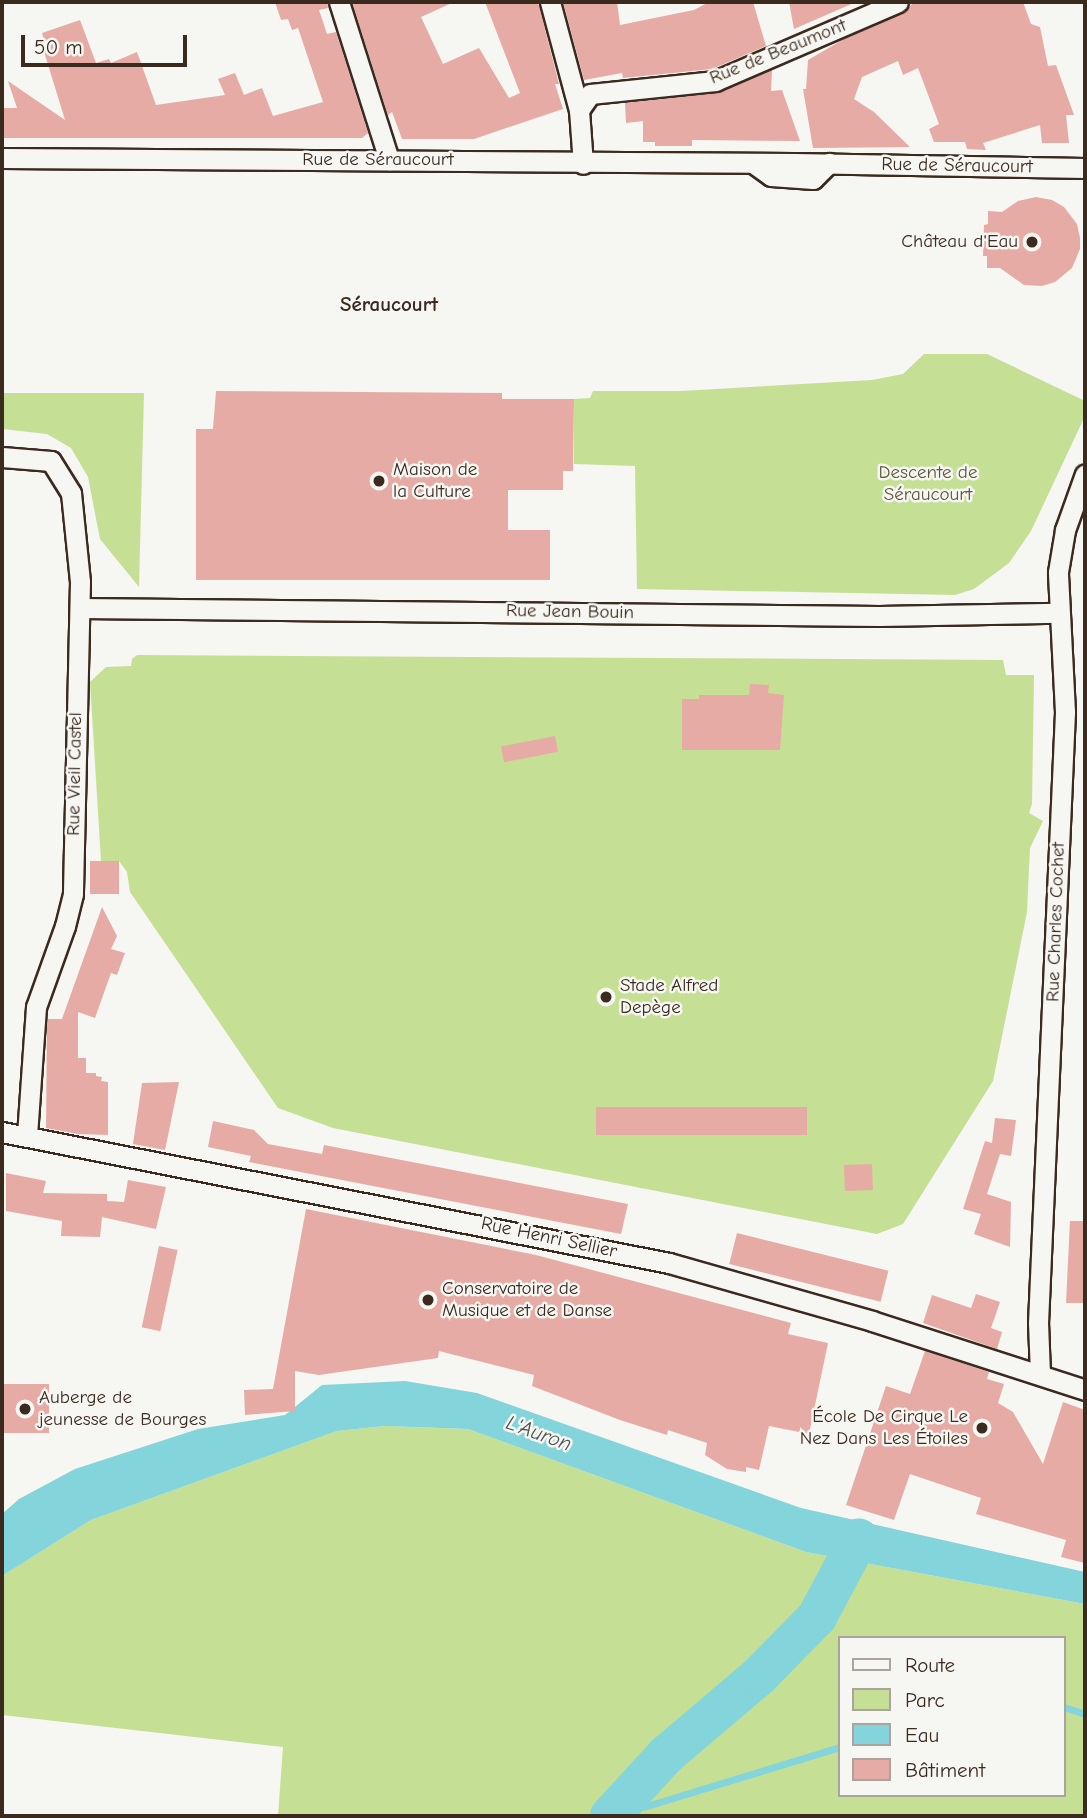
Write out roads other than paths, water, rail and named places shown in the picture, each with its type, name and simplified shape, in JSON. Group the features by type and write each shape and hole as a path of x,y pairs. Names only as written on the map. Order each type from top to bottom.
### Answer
{"street":[{"path":"339,2 389,160"},
{"path":"550,2 579,110 583,164"},
{"name":"Rue de Beaumont","path":"579,110 590,94 715,81 898,2"},
{"name":"Rue de Séraucourt","path":"2,158 583,164 829,163 1085,168"},
{"name":"Rue Vieil Castel","path":"2,457 51,461 71,493 80,608 73,894 65,926 36,1007 27,1137"},
{"name":"Rue Charles Cochet","path":"1040,1374 1038,1323 1065,712 1058,572 1065,530 1085,474"},
{"name":"Rue Jean Bouin","path":"80,608 879,616 1059,613"},
{"name":"Rue Henri Sellier","path":"2,1132 668,1263 1040,1374 1085,1390"}],"water":[{"name":"L'Auron","path":"405,1381 477,1393 801,1508 1085,1572 1085,1604 806,1552 468,1429 385,1426 337,1431 91,1520 2,1576 2,1514 19,1499 75,1469 198,1429 285,1415 322,1385"}],"waterway":[{"path":"610,1816 666,1755 759,1676 817,1617 859,1538"},
{"path":"1066,1708 1085,1714"},
{"path":"613,1813 650,1805 838,1748"}],"place":[{"name":"Château d'Eau","path":"1032,242"},
{"name":"Maison de la Culture","path":"379,481"},
{"name":"Stade Alfred Depège","path":"606,997"},
{"name":"Conservatoire de Musique et de Danse","path":"428,1300"},
{"name":"Auberge de jeunesse de Bourges","path":"25,1409"},
{"name":"École De Cirque Le Nez Dans Les Étoiles","path":"982,1428"}],"district":[{"name":"Séraucourt","path":"389,304"}],"park label":[{"name":"Descente de Séraucourt","path":"928,484"}]}
